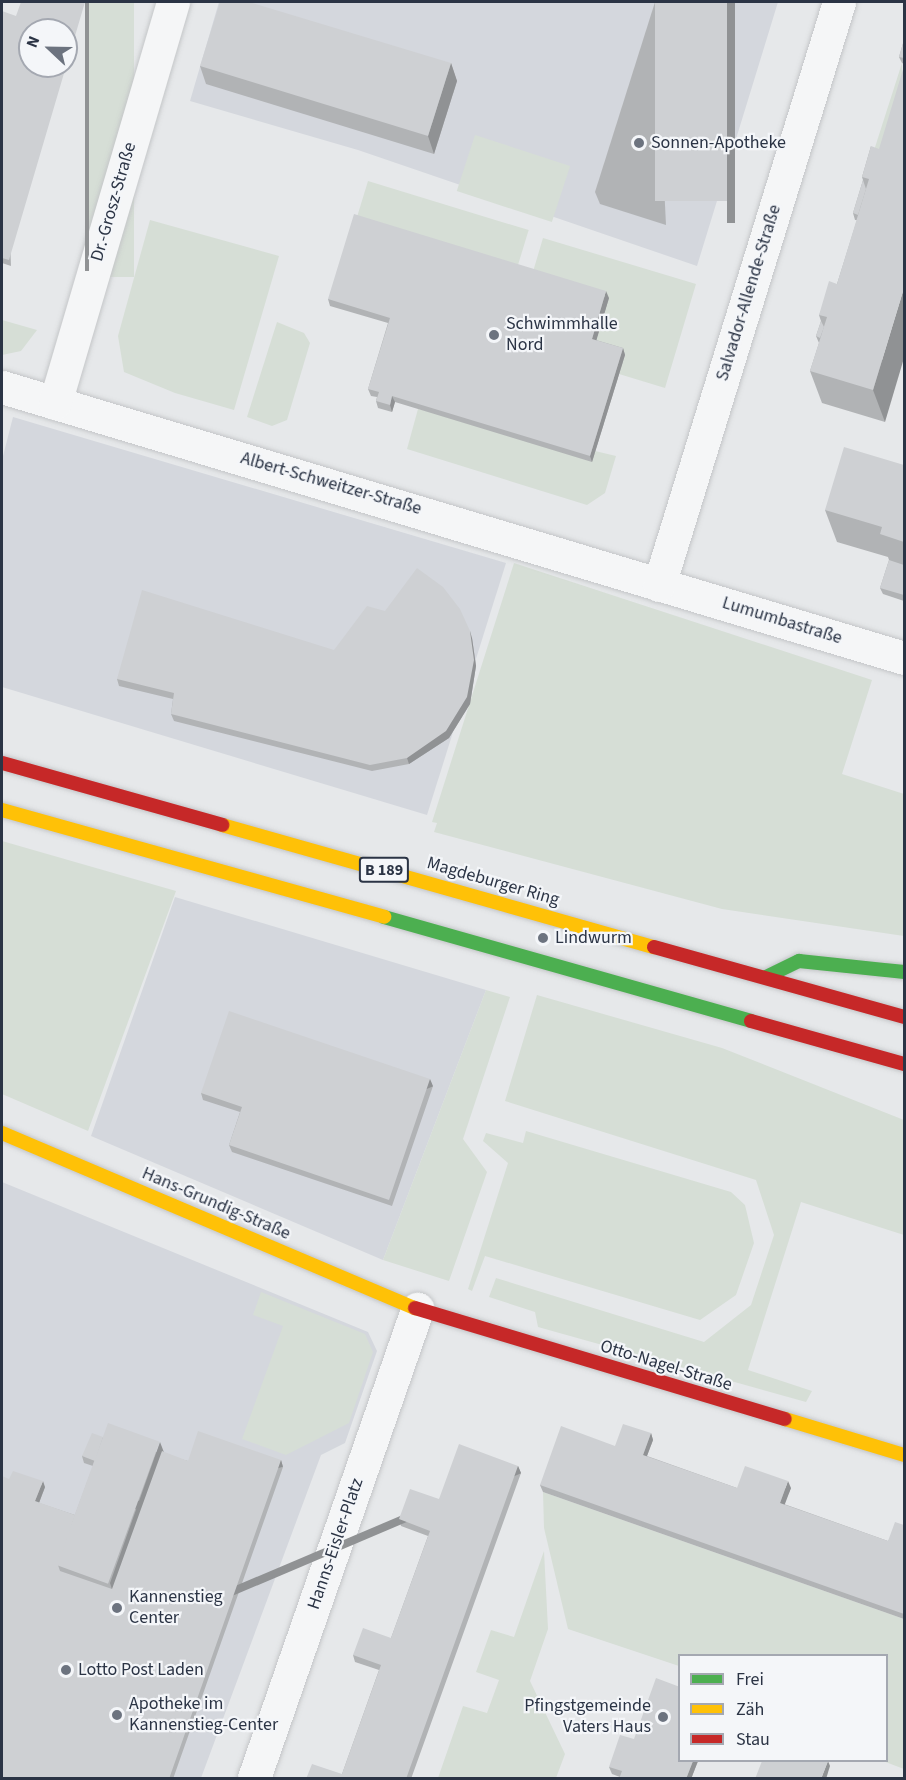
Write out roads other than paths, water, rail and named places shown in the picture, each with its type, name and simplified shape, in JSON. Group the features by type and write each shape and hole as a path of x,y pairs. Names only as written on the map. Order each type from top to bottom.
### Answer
{"main road":[{"name":"Magdeburger Ring","path":"2,763 904,1017"},
{"name":"B 189","path":"2,810 904,1064"},
{"path":"766,977 799,961 904,972"},
{"name":"Hans-Grundig-Straße","path":"2,1133 417,1309"},
{"name":"Otto-Nagel-Straße","path":"417,1309 904,1455"}],"street":[{"name":"Dr.-Grosz-Straße","path":"55,403 173,2"},
{"name":"Salvador-Allende-Straße","path":"659,585 839,2"},
{"name":"Albert-Schweitzer-Straße","path":"2,387 659,585"},
{"name":"Lumumbastraße","path":"659,585 904,658"},
{"name":"Hanns-Eisler-Platz","path":"254,1779 417,1309"}],"place":[{"name":"Sonnen-Apotheke","path":"639,143"},
{"name":"Schwimmhalle Nord","path":"494,335"},
{"name":"Lindwurm","path":"543,938"},
{"name":"Kannenstieg Center","path":"117,1608"},
{"name":"Lotto Post Laden","path":"66,1670"},
{"name":"Apotheke im Kannenstieg-Center","path":"117,1715"},
{"name":"Pfingstgemeinde Vaters Haus","path":"663,1717"}]}
